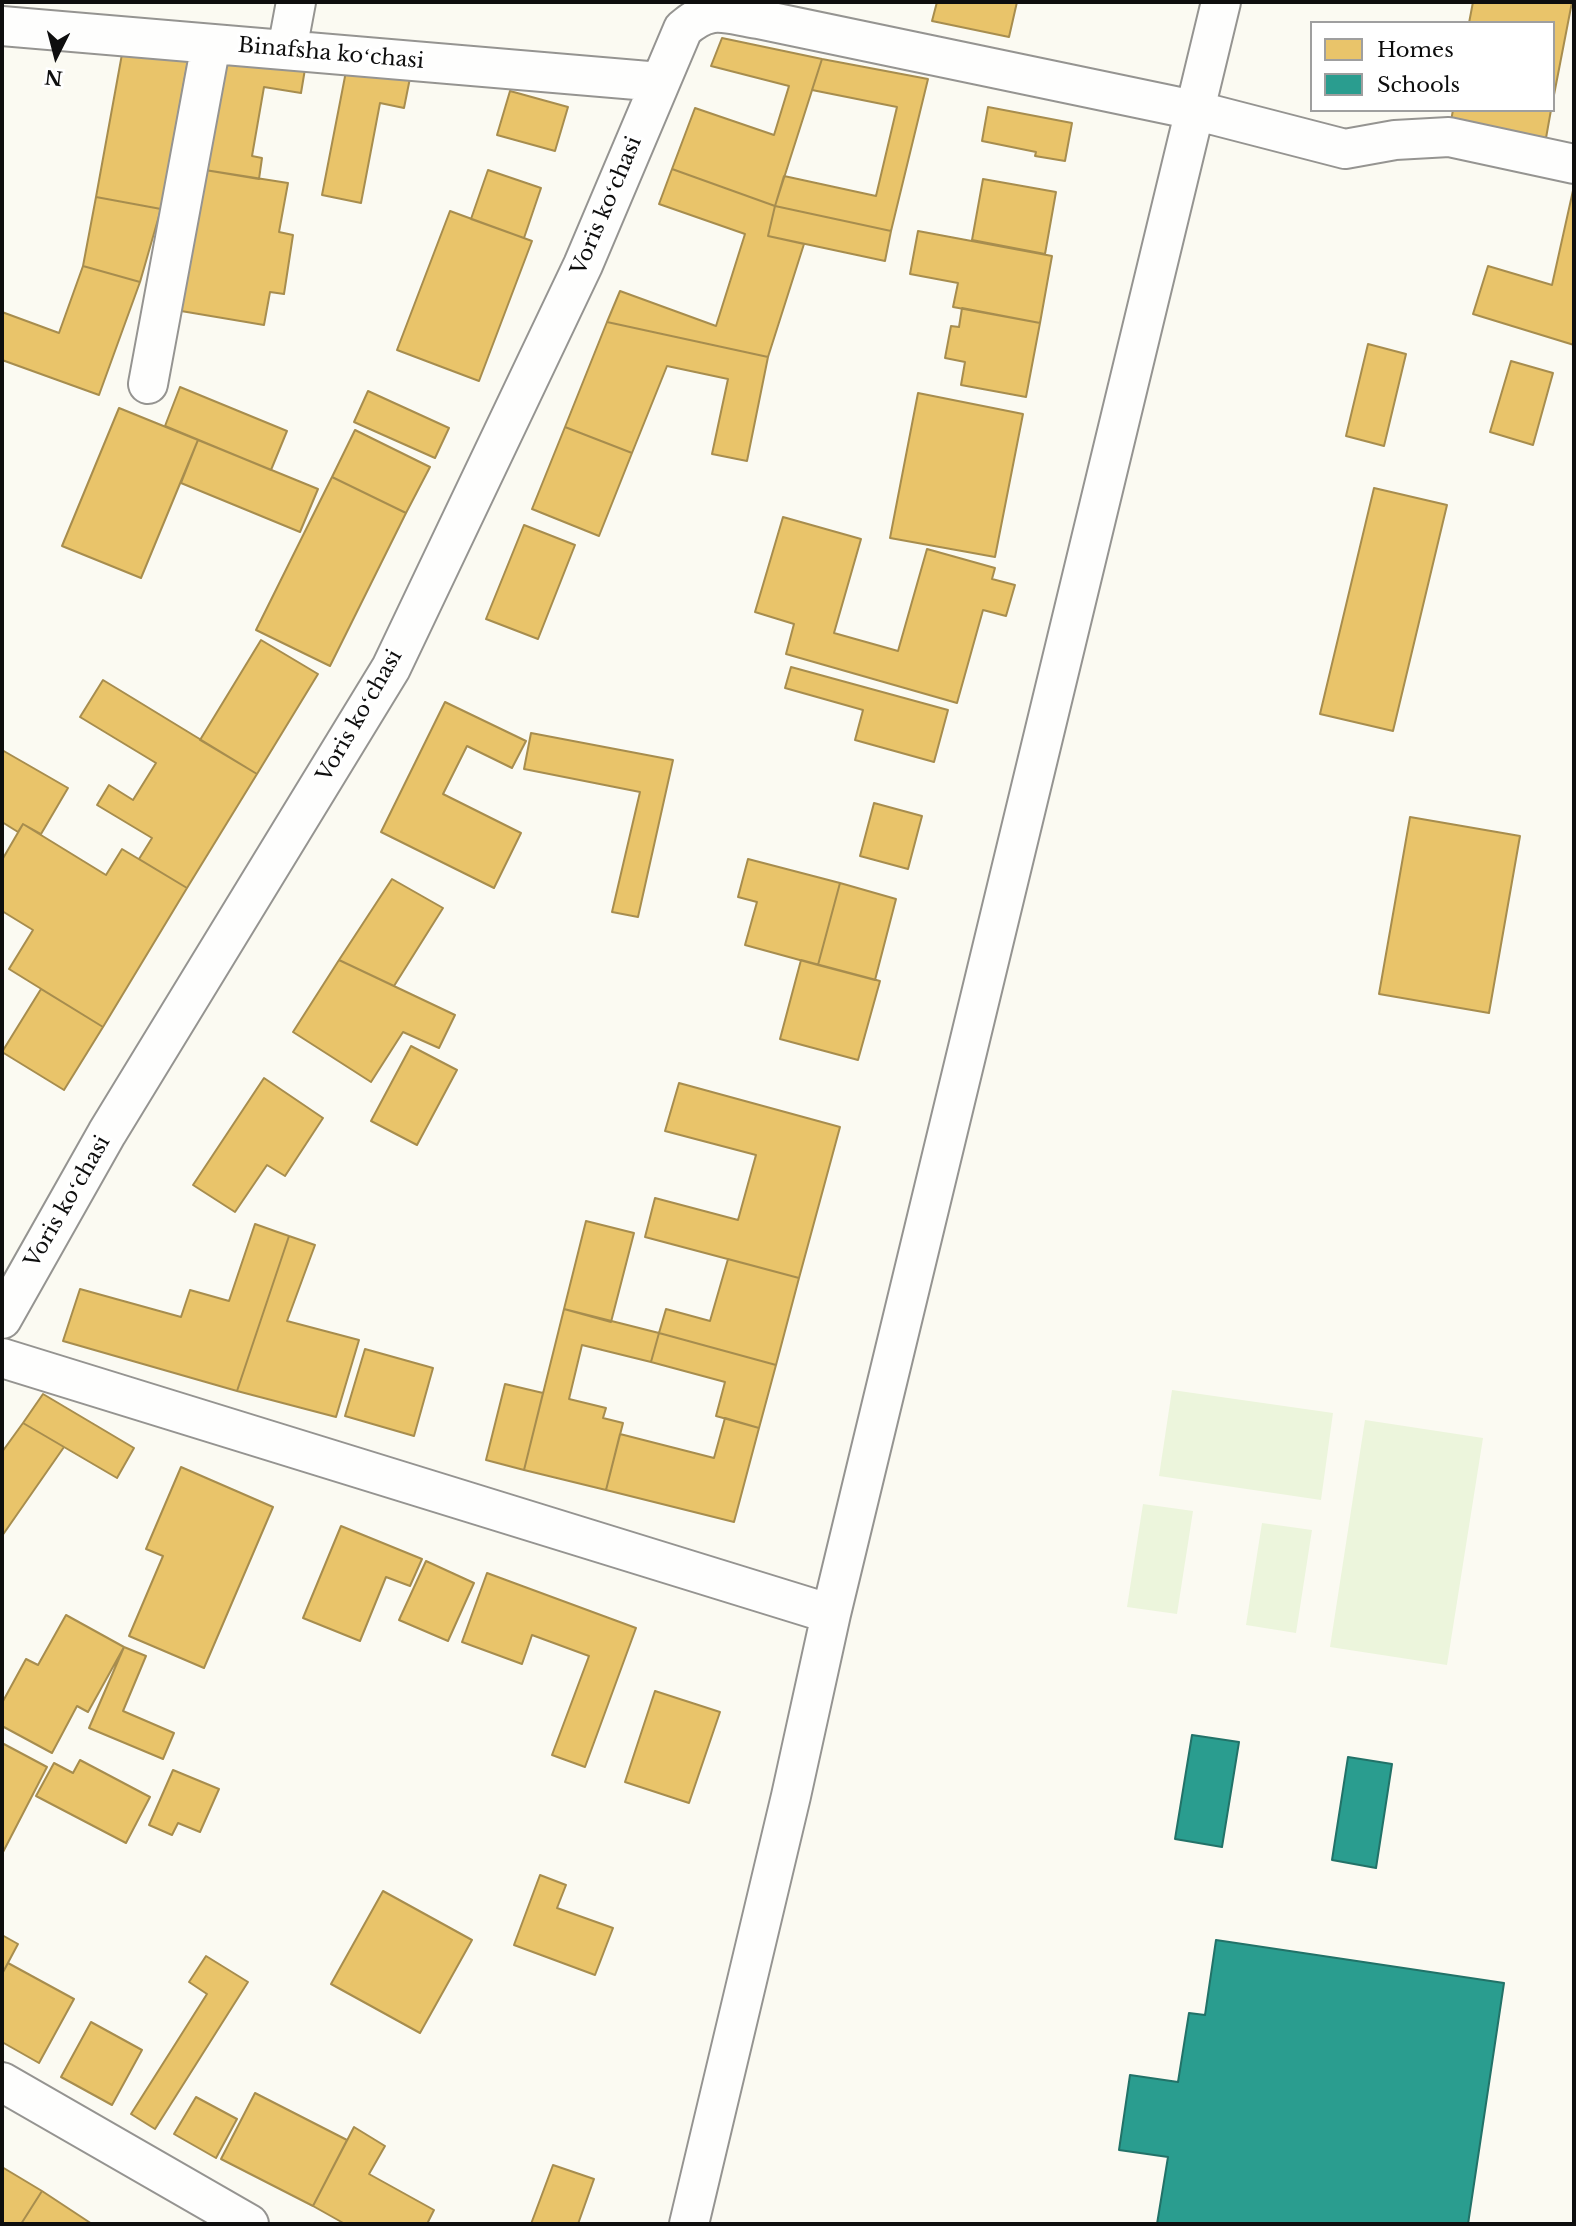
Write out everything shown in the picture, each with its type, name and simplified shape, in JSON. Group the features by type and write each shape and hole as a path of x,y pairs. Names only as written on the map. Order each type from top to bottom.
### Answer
{"street":[{"path":"287,50 296,2"},
{"path":"689,2224 791,1796 831,1614 1221,2"},
{"name":"Voris koʻchasi","path":"2,1320 107,1133 391,668 583,265 683,29 696,17 712,12 772,22 1194,110 1345,149 1395,140 1449,137 1574,164"},
{"name":"Binafsha koʻchasi","path":"2,26 660,82"},
{"path":"148,384 211,44"},
{"path":"2,1358 831,1614"},
{"path":"2,2082 249,2224"}],"green space":[{"path":"1172,1390 1333,1413 1321,1500 1159,1476"},
{"path":"1365,1420 1483,1438 1447,1665 1330,1647"},
{"path":"1143,1504 1193,1511 1177,1614 1127,1607"},
{"path":"1262,1523 1312,1530 1296,1633 1246,1625"}],"building: Homes":[{"path":"937,2 1017,2 1009,37 932,21"},
{"path":"1473,2 1572,2 1555,90 1555,21 1469,21"},
{"path":"722,38 822,59 775,206 672,169 695,108 774,135 789,86 711,66"},
{"path":"124,43 189,55 161,209 96,197"},
{"path":"225,49 306,63 301,93 264,87 252,156 262,158 259,179 205,170"},
{"path":"822,59 928,79 891,231 775,206 784,176 876,196 897,107 812,90"},
{"path":"348,61 411,73 404,108 380,103 361,203 322,195"},
{"path":"510,91 568,107 555,151 497,135"},
{"path":"988,107 1072,123 1065,161 1035,156 1036,152 982,141"},
{"path":"1453,112 1551,112 1546,138 1451,121"},
{"path":"672,169 775,206 768,236 804,244 768,357 607,322 620,291 716,326 745,234 659,204"},
{"path":"205,170 288,183 279,232 293,235 284,294 270,292 264,325 181,311"},
{"path":"488,170 541,188 524,238 471,219"},
{"path":"983,179 1056,192 1045,254 972,240"},
{"path":"1574,186 1574,345 1473,314 1488,266 1552,285"},
{"path":"96,197 161,209 140,282 83,266"},
{"path":"775,206 891,231 885,261 768,236"},
{"path":"450,211 532,241 479,381 397,350"},
{"path":"918,231 1052,256 1040,323 953,307 958,283 910,274"},
{"path":"83,266 140,282 99,395 2,360 2,312 59,333"},
{"path":"962,308 1040,323 1026,397 961,385 965,362 945,358 951,326 959,327"},
{"path":"607,322 768,357 747,461 712,454 728,379 667,366 632,453 565,427"},
{"path":"1368,344 1406,354 1384,446 1346,436"},
{"path":"1511,361 1553,373 1533,445 1490,432"},
{"path":"180,387 287,431 271,470 165,426"},
{"path":"368,391 449,428 435,458 354,422"},
{"path":"918,393 1023,414 995,557 890,538"},
{"path":"119,408 198,440 141,578 62,546"},
{"path":"565,427 632,453 599,536 532,509"},
{"path":"355,430 430,467 406,513 332,477"},
{"path":"198,440 318,489 300,532 181,483"},
{"path":"332,477 406,513 330,666 256,630"},
{"path":"1374,488 1447,505 1393,731 1320,714"},
{"path":"783,517 861,539 834,633 898,651 927,549 995,568 992,579 1015,585 1006,616 983,610 957,703 786,654 794,624 755,612"},
{"path":"524,525 575,545 538,639 486,619"},
{"path":"261,640 318,674 257,774 200,740"},
{"path":"791,667 948,710 934,762 855,740 863,710 785,688"},
{"path":"103,680 257,774 187,888 139,859 152,838 97,805 109,785 133,800 156,763 80,717"},
{"path":"445,702 526,741 512,768 467,746 443,794 521,833 494,888 381,832"},
{"path":"531,733 673,760 638,917 612,912 640,792 524,769"},
{"path":"2,750 68,788 41,834 23,824 18,832 2,822"},
{"path":"874,803 922,816 908,869 860,856"},
{"path":"1410,817 1520,836 1489,1013 1379,994"},
{"path":"23,824 106,875 122,849 187,888 103,1027 9,969 33,930 2,911 2,860"},
{"path":"748,859 840,883 818,965 745,945 757,902 738,897"},
{"path":"392,879 443,908 394,986 339,960"},
{"path":"840,883 896,899 875,980 818,965"},
{"path":"339,960 455,1015 439,1048 403,1032 371,1082 293,1032"},
{"path":"801,960 880,981 858,1060 780,1039"},
{"path":"41,989 103,1027 64,1090 2,1052"},
{"path":"411,1046 457,1070 417,1145 371,1121"},
{"path":"264,1078 323,1118 285,1176 267,1165 235,1212 193,1185"},
{"path":"679,1083 840,1127 799,1278 645,1237 655,1198 738,1220 756,1155 665,1131"},
{"path":"586,1221 634,1233 611,1322 564,1309"},
{"path":"255,1224 289,1236 237,1391 63,1341 80,1289 181,1317 190,1290 229,1301"},
{"path":"289,1236 315,1245 287,1321 359,1340 336,1417 237,1391"},
{"path":"728,1259 799,1278 776,1365 659,1333 666,1309 710,1321"},
{"path":"564,1309 659,1333 651,1362 582,1345 569,1399 606,1408 603,1418 623,1423 606,1490 524,1470"},
{"path":"659,1333 776,1365 759,1428 716,1416 725,1382 651,1362"},
{"path":"365,1349 433,1368 414,1436 345,1416"},
{"path":"505,1384 543,1393 524,1470 486,1460"},
{"path":"43,1394 134,1448 117,1478 23,1423"},
{"path":"725,1418 759,1428 734,1522 606,1490 620,1434 714,1458"},
{"path":"23,1423 64,1447 2,1536 2,1452"},
{"path":"181,1467 273,1507 204,1668 129,1636 163,1556 146,1549"},
{"path":"341,1526 422,1559 410,1586 386,1577 360,1641 303,1618"},
{"path":"426,1561 474,1583 448,1641 399,1620"},
{"path":"487,1573 636,1628 585,1767 552,1755 589,1656 532,1635 522,1664 462,1642"},
{"path":"66,1615 124,1647 88,1712 77,1706 52,1753 2,1726 2,1703 26,1659 38,1665"},
{"path":"124,1647 146,1656 123,1711 174,1733 163,1759 89,1728"},
{"path":"655,1691 720,1712 689,1803 625,1782"},
{"path":"2,1743 47,1767 2,1854"},
{"path":"80,1760 150,1797 126,1843 36,1796 54,1763 73,1773"},
{"path":"173,1770 219,1789 200,1832 178,1823 172,1835 149,1825"},
{"path":"540,1875 566,1885 557,1908 613,1928 595,1975 514,1945"},
{"path":"383,1891 472,1940 420,2033 331,1984"},
{"path":"2,1935 18,1944 2,1974"},
{"path":"206,1956 248,1982 155,2129 131,2114 207,1994 189,1982"},
{"path":"8,1963 74,1999 39,2063 2,2042 2,1974"},
{"path":"91,2022 142,2050 112,2105 61,2077"},
{"path":"255,2093 347,2140 313,2206 221,2159"},
{"path":"196,2097 237,2119 216,2158 174,2134"},
{"path":"354,2127 385,2146 369,2174 434,2210 427,2224 345,2224 313,2206"},
{"path":"553,2165 594,2179 578,2224 531,2224"},
{"path":"2,2167 42,2191 21,2224 2,2224"},
{"path":"42,2191 92,2224 21,2224"}],"building: Schools":[{"path":"1192,1735 1239,1742 1222,1847 1175,1839"},
{"path":"1348,1757 1392,1764 1376,1868 1332,1860"},
{"path":"1216,1940 1504,1983 1468,2224 1157,2224 1168,2157 1119,2150 1130,2075 1178,2082 1189,2013 1205,2015"}]}
